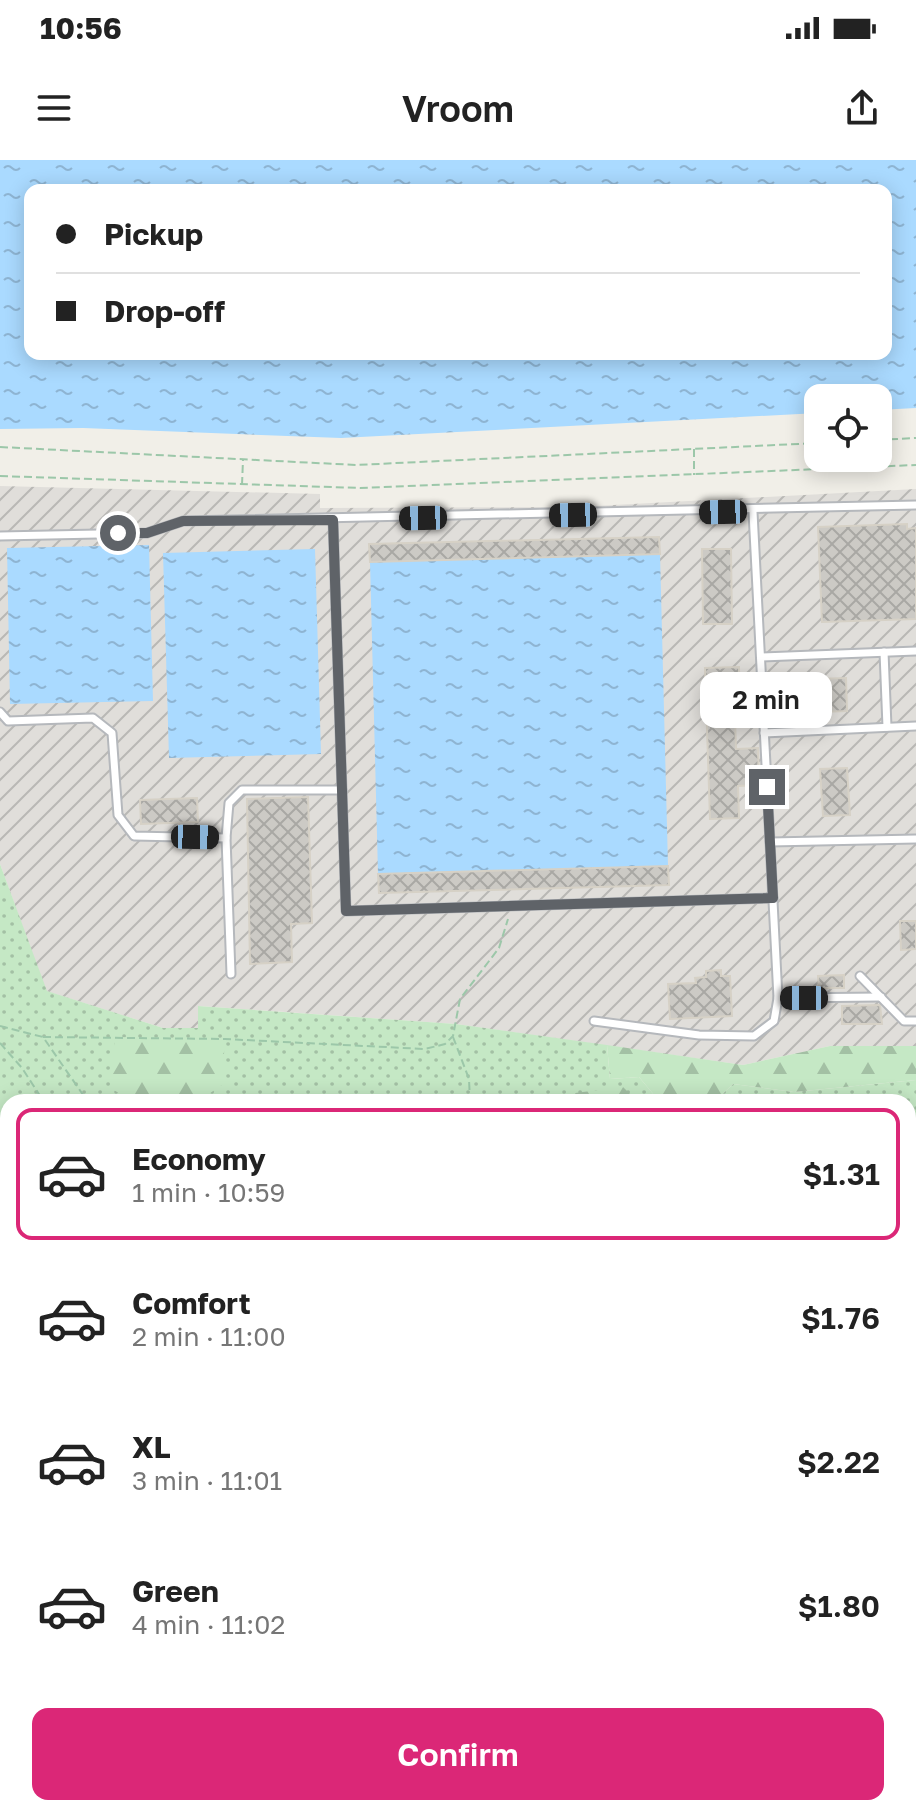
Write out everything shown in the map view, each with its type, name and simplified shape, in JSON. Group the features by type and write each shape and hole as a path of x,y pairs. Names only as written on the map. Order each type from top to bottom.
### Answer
{"lane":[{"path":"0,536 147,533 183,521 753,512 916,505"},
{"path":"594,1021 699,1035 754,1036 774,1021 778,998 753,512"},
{"path":"333,520 346,911 773,898"},
{"path":"761,657 916,651"},
{"path":"884,652 887,727"},
{"path":"0,712 8,721 93,718 112,733 118,815 134,836 226,838"},
{"path":"764,733 916,726"},
{"path":"231,974 226,838 229,803 242,790 342,790"},
{"path":"770,842 916,839"},
{"path":"860,976 904,1021 916,1021"},
{"path":"778,998 881,997"}],"path":[{"path":"892,439 916,438"},
{"path":"0,447 356,465 804,444"},
{"path":"694,448 695,476"},
{"path":"242,485 243,459"},
{"path":"0,476 360,488 916,465"},
{"path":"470,1094 469,1079 453,1036 460,999 499,948 513,906"},
{"path":"0,1026 43,1037 225,1039 425,1049 445,1044 453,1036"},
{"path":"43,1037 82,1094"},
{"path":"0,1043 39,1094"}],"shaded area":[{"path":"0,486 320,494 320,508 576,507 916,489 916,1046 830,1046 743,1065 456,1024 199,1006 198,1028 163,1028 46,991 0,864"}],"green space":[{"path":"0,864 47,991 163,1028 198,1028 198,1006 456,1024 607,1045 610,1079 639,1077 653,1094 0,1094"},
{"path":"115,1037 225,1039 222,1085 209,1094 121,1094 110,1088"},
{"path":"607,1045 743,1065 830,1046 916,1046 916,1080 794,1092 733,1084 722,1094 653,1094 639,1077 610,1079"},
{"path":"916,1080 916,1094 722,1094 733,1084 794,1092"},
{"path":"623,1087 630,1094 567,1094"}],"water":[{"path":"0,160 916,160 916,408 892,409 892,384 804,384 804,414 341,438 83,428 0,429"},
{"path":"149,545 153,701 10,704 7,548"},
{"path":"315,549 321,754 169,758 163,553"},
{"path":"660,554 668,866 378,874 370,562"}],"building":[{"path":"907,524 907,529 916,528 916,619 822,622 818,527"},
{"path":"659,537 660,554 370,562 369,544"},
{"path":"702,549 731,549 732,624 703,624"},
{"path":"739,667 740,718 735,718 736,749 758,748 759,785 738,786 739,818 710,819 705,668"},
{"path":"846,678 847,711 819,712 818,679"},
{"path":"847,768 850,815 823,816 820,769"},
{"path":"308,797 312,923 291,924 292,962 250,964 247,799"},
{"path":"197,798 198,822 141,824 140,800"},
{"path":"668,866 669,885 379,893 378,874"},
{"path":"900,921 916,921 916,949 901,950"},
{"path":"721,970 721,976 730,976 732,1016 670,1019 668,984 696,983 695,978 706,977 706,971"},
{"path":"844,975 844,988 819,988 818,976"},
{"path":"880,1005 882,1024 842,1024 842,1006"}],"route":[{"path":"118,533 147,533 183,521 333,520 346,911 773,898 767,787"}]}
